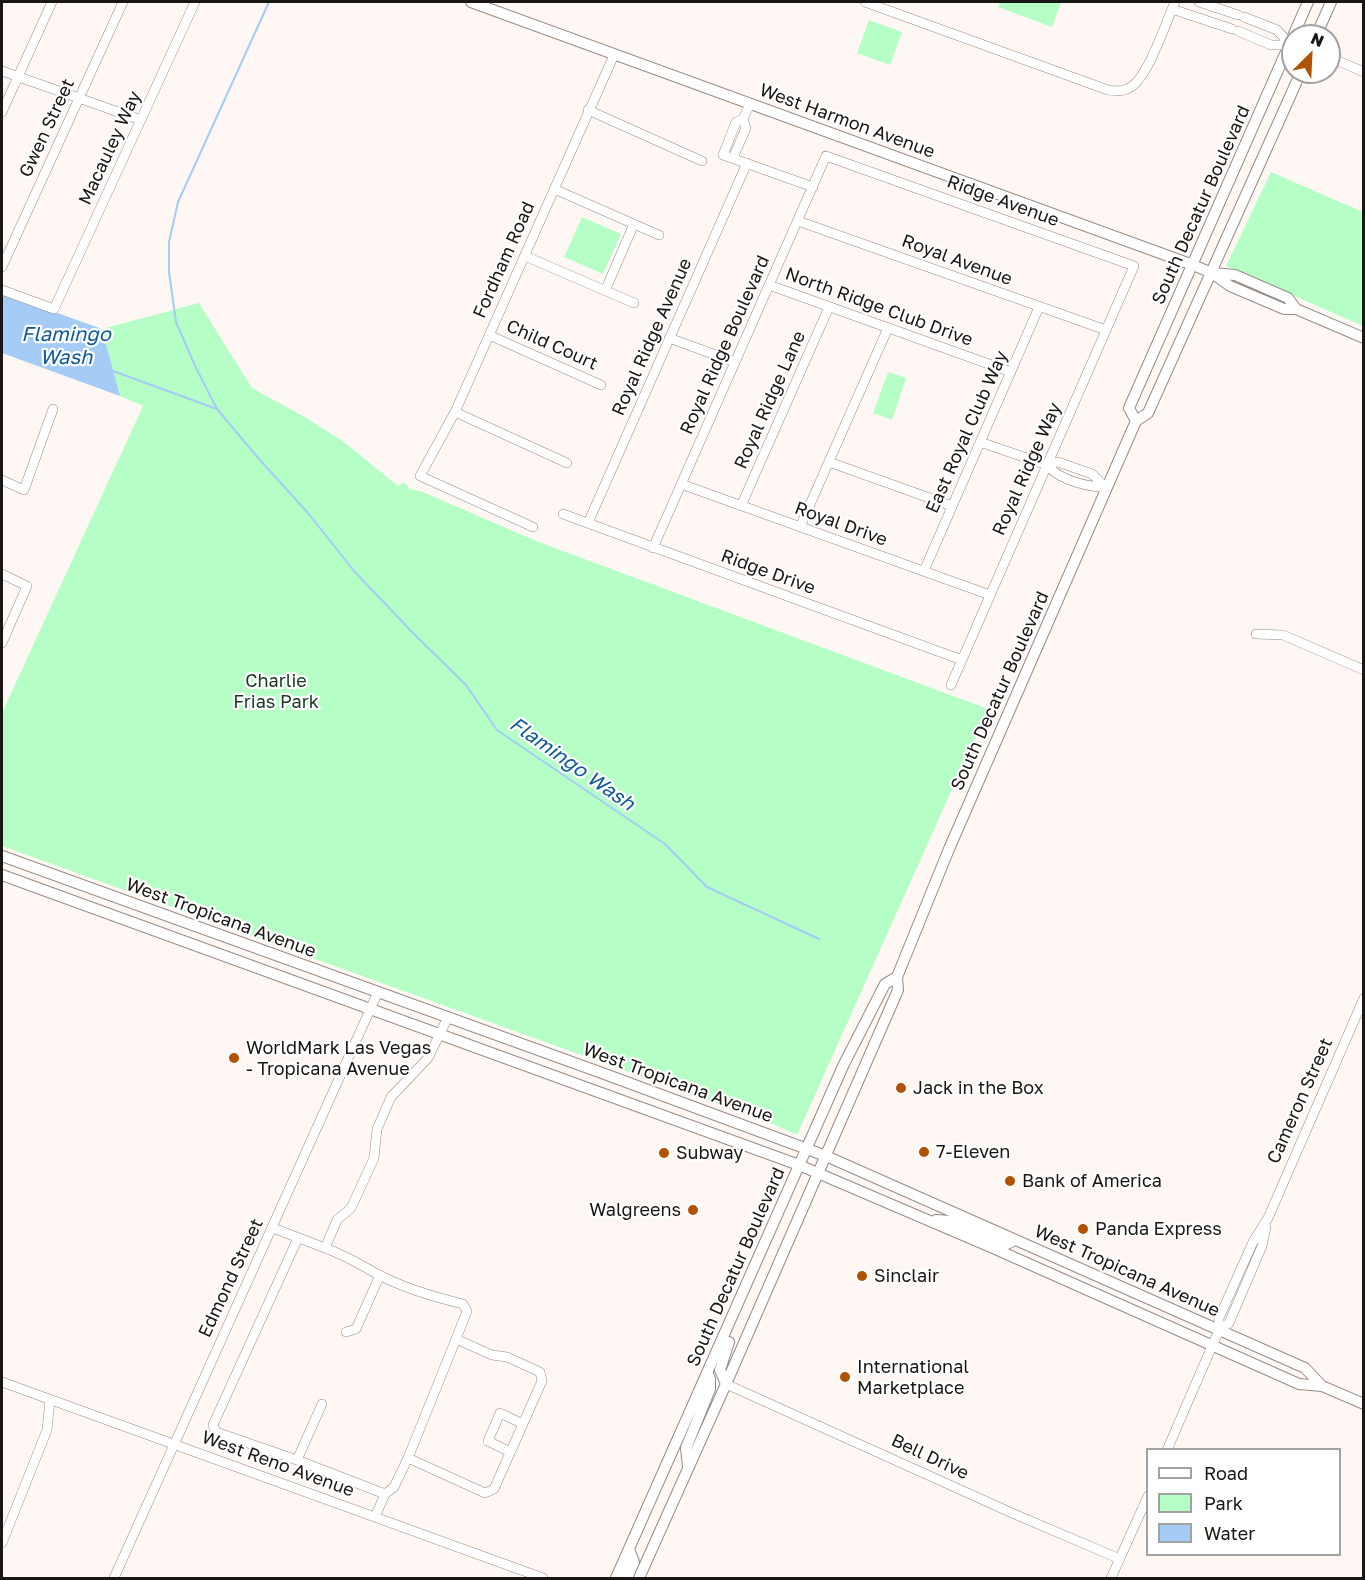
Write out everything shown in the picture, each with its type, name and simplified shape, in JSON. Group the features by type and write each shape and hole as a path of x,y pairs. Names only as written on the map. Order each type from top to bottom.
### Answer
{"main road":[{"name":"West Harmon Avenue","path":"471,2 1212,273 1235,275 1288,298 1296,309 1364,338"},
{"name":"South Decatur Boulevard","path":"1299,24 1308,2"},
{"path":"1321,24 1331,2"},
{"name":"South Decatur Boulevard","path":"1136,421 1129,408 1281,67"},
{"name":"South Decatur Boulevard","path":"639,1578 898,990 897,976 949,849 1106,488 1136,421 1148,413 1296,84"},
{"name":"West Tropicana Avenue","path":"2,856 826,1156 1305,1368 1322,1386"},
{"name":"West Tropicana Avenue","path":"2,875 799,1165 1299,1384 1322,1386 1364,1404"},
{"path":"86,906 92,889"},
{"path":"100,911 106,894"},
{"path":"248,965 254,947"},
{"name":"South Decatur Boulevard","path":"616,1578 844,1064 885,984 897,976"},
{"path":"550,1073 556,1056"},
{"path":"927,1220 950,1221 1002,1243 1007,1244 1015,1240"},
{"path":"726,1384 720,1370 735,1328 735,1312"},
{"path":"688,1467 686,1449 710,1389 708,1374"},
{"path":"627,1578 633,1562 629,1549"}],"street":[{"path":"2,112 52,2"},
{"name":"Gwen Street","path":"2,267 123,2"},
{"name":"Macauley Way","path":"2,290 54,309 195,2"},
{"path":"865,2 1108,90 1125,90 1133,86 1143,75 1173,5 1271,45 1281,44"},
{"path":"1199,2 1277,30 1281,34"},
{"name":"Fordham Road","path":"533,526 420,476 455,412 614,55"},
{"path":"1341,62 1364,72"},
{"path":"2,71 141,120"},
{"path":"750,104 743,119 736,122 723,154 813,187"},
{"path":"588,110 702,161"},
{"path":"733,158 746,128 743,119"},
{"name":"Royal Ridge Boulevard","path":"653,548 826,156"},
{"name":"Ridge Avenue","path":"826,156 1134,266"},
{"name":"Royal Ridge Avenue","path":"588,523 747,163"},
{"path":"554,189 659,235"},
{"name":"Royal Avenue","path":"798,221 1106,330"},
{"path":"605,291 634,224"},
{"path":"525,256 634,303"},
{"name":"Royal Ridge Way","path":"951,685 1134,266"},
{"name":"North Ridge Club Drive","path":"769,285 1011,372"},
{"name":"East Royal Club Way","path":"924,571 1039,306"},
{"name":"Royal Ridge Lane","path":"741,506 829,307"},
{"path":"800,527 888,328"},
{"name":"Child Court","path":"489,335 601,385"},
{"path":"669,338 735,362"},
{"path":"2,480 24,490 53,409"},
{"path":"455,412 567,463"},
{"path":"980,442 1047,465 1058,462 1092,474 1106,488"},
{"path":"829,462 952,506"},
{"name":"Royal Drive","path":"681,484 990,595"},
{"name":"Ridge Drive","path":"563,514 962,660"},
{"path":"2,574 27,586 2,643"},
{"path":"1256,634 1283,635 1364,670"},
{"name":"Edmond Street","path":"114,1578 378,992"},
{"name":"Cameron Street","path":"1167,1448 1219,1330 1219,1318 1253,1242 1268,1218 1364,998"},
{"path":"325,1248 337,1220 351,1209 374,1158 378,1129 391,1097 428,1058 448,1017"},
{"path":"273,1228 349,1257 380,1275 427,1295 463,1304 467,1311 408,1458 394,1487 385,1494 375,1517"},
{"path":"298,1238 213,1425 216,1432 385,1494"},
{"path":"346,1332 356,1329 380,1275"},
{"path":"408,1458 486,1493 494,1489 542,1381 540,1372 507,1357 492,1355 456,1339"},
{"name":"West Reno Avenue","path":"2,1382 543,1578"},
{"name":"Bell Drive","path":"726,1384 1011,1513 1120,1559"},
{"path":"2,1543 47,1430 50,1400"},
{"path":"297,1460 322,1404"},
{"path":"510,1452 488,1441 500,1413 523,1424"},
{"path":"1111,1578 1146,1500"}],"green space":[{"path":"1000,2 1061,2 1052,27 998,7"},
{"path":"869,20 902,32 890,65 857,53"},
{"path":"1271,172 1363,212 1363,326 1226,266"},
{"path":"582,217 621,234 603,274 564,257"},
{"name":"Charlie Frias Park","path":"199,303 252,388 344,442 398,486 404,482 410,489 423,492 536,541 988,709 797,1135 775,1125 2,846 2,713 143,406 120,396 102,329"},
{"path":"888,372 906,378 892,420 873,413"}],"water":[{"name":"Flamingo Wash","path":"2,293 102,329 120,396 2,353"}],"waterway":[{"path":"217,409 176,322 169,272 169,242 178,202 269,2"},
{"name":"Flamingo Wash","path":"113,371 217,409 308,513 354,571 466,685 497,730 665,844 707,887 819,939"}],"place":[{"name":"WorldMark Las Vegas - Tropicana Avenue","path":"234,1058"},
{"name":"Jack in the Box","path":"901,1088"},
{"name":"7-Eleven","path":"924,1152"},
{"name":"Subway","path":"664,1153"},
{"name":"Bank of America","path":"1010,1181"},
{"name":"Walgreens","path":"693,1210"},
{"name":"Panda Express","path":"1083,1229"},
{"name":"Sinclair","path":"862,1276"},
{"name":"International Marketplace","path":"845,1377"}]}
